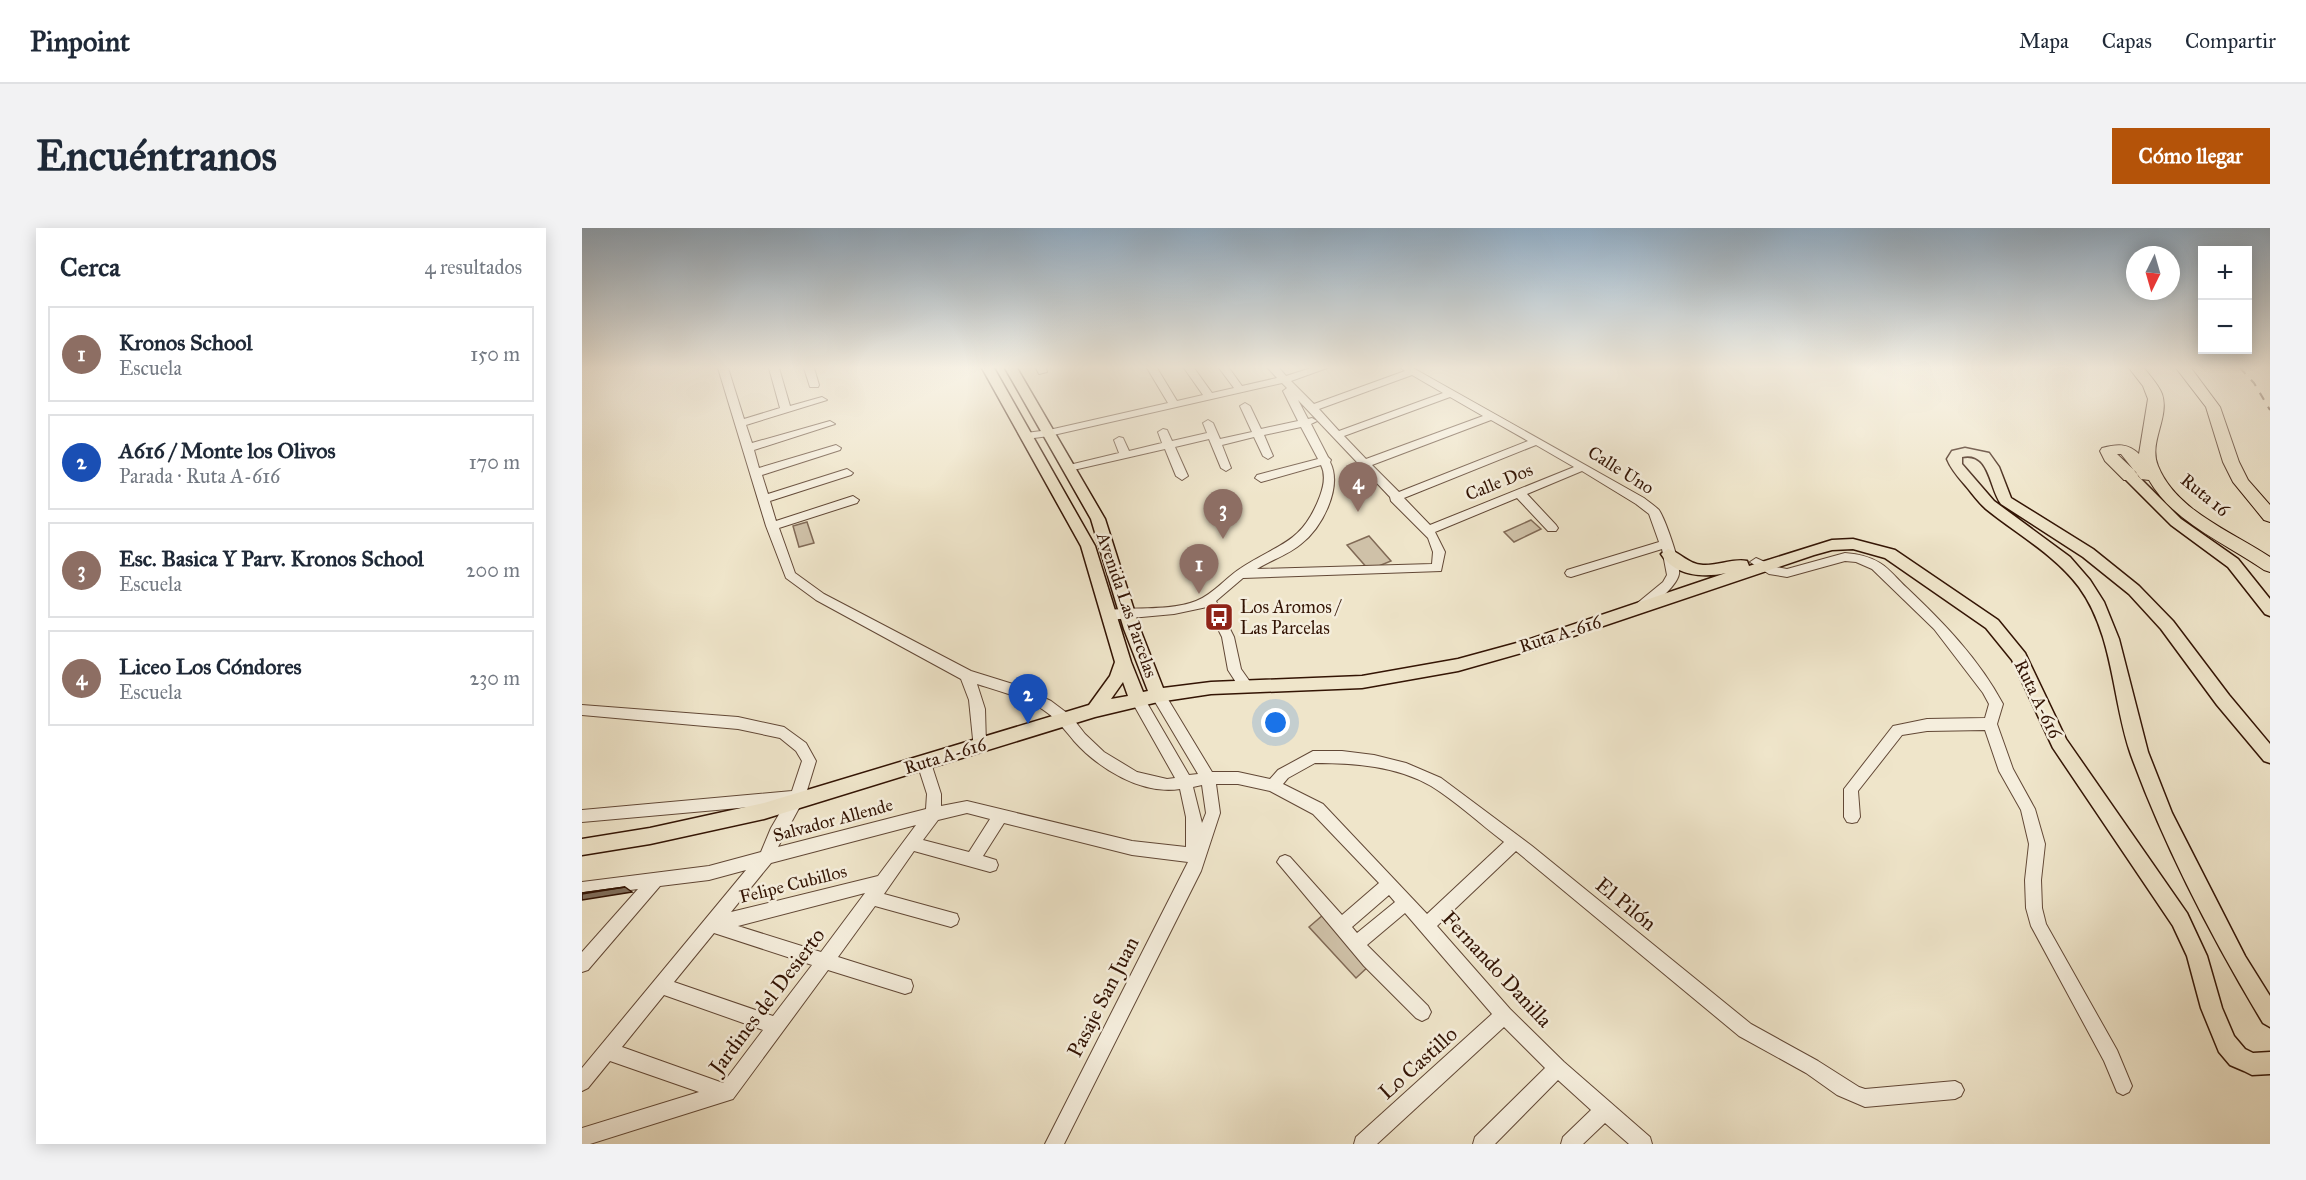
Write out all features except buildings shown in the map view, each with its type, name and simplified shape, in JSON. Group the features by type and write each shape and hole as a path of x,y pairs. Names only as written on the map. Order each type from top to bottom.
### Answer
{"highway":[{"name":"Ruta 16","path":"2154,411 2147,443 2150,466 2175,501 2270,566"},
{"name":"Ruta 16","path":"2214,411 2231,462 2241,482 2270,516"},
{"path":"2130,476 2111,458 2108,451 2120,448 2133,454 2156,485 2175,501"}],"main road":[{"name":"Avenida Las Parcelas","path":"1012,411 1088,546 1123,662 1138,699"},
{"name":"Avenida Las Parcelas","path":"1036,411 1092,506 1102,530 1126,613 1158,695"},
{"path":"2270,756 2223,700 2167,625 2134,590 2088,553 2009,504 1998,491 1994,467 1988,458 1971,451 1957,454 1954,459 1956,465 1983,499 2065,561 2085,584 2101,611 2111,639 2139,752 2163,815 2235,956 2270,1016"},
{"path":"2130,476 2176,522 2233,563 2270,610"},
{"name":"Ruta A-616","path":"582,847 704,825 1138,699 1211,688 1362,682 1414,674 1526,646 1761,564 1832,545 1852,544 1890,554 1974,610 1992,624 2006,640 2029,677 2059,743 2182,924 2198,958 2220,1035 2242,1058 2254,1063 2270,1063"},
{"path":"1667,549 1680,565 1696,571 1761,564"},
{"path":"1095,710 1118,678 1123,662"}],"street":[{"path":"736,411 787,569 798,582 820,597 966,675 1020,693 1047,705 1066,720 1080,738 1120,770 1133,777 1167,785 1207,778 1238,778 1273,786"},
{"path":"740,423 783,411"},
{"path":"1026,436 1148,411"},
{"path":"1247,411 1268,456"},
{"path":"1109,615 1185,608 1210,601 1240,574 1293,546 1308,532 1316,522 1330,482 1330,472 1301,411"},
{"path":"1309,426 1312,411"},
{"path":"1240,574 1437,568 1441,550 1428,530 1395,498 1315,411"},
{"path":"1337,435 1403,411"},
{"name":"Calle Uno","path":"1483,411 1583,467 1640,501 1653,512 1667,549 1673,575 1667,585 1639,608"},
{"path":"1363,464 1492,416"},
{"path":"1208,423 1226,468"},
{"path":"747,448 830,424"},
{"path":"1070,468 1171,445 1309,426"},
{"path":"1163,432 1171,445 1182,476"},
{"path":"1119,440 1125,455"},
{"path":"1395,498 1536,441"},
{"path":"755,473 836,448"},
{"path":"1261,478 1326,460"},
{"name":"Calle Dos","path":"1428,530 1583,467"},
{"path":"764,499 847,473"},
{"path":"1519,493 1552,528"},
{"path":"772,526 853,500"},
{"path":"1571,573 1667,549"},
{"path":"1761,564 1787,573 1845,558 1858,558 1876,566 1939,627 1988,689 1996,704 1990,724 2006,771 2032,819 2037,843 2033,880 2034,908 2039,926 2111,1056 2123,1086"},
{"path":"1210,601 1228,637 1235,670 1246,686"},
{"path":"966,675 975,690 979,711 980,745"},
{"path":"1158,695 1207,778"},
{"name":"Pasaje San Juan","path":"1138,699 1185,783 1194,814 1193,863"},
{"path":"582,710 738,723 784,733 801,747 808,761 798,799 776,833 766,857 709,873 582,890"},
{"path":"1852,817 1851,789 1898,730 1927,725 1990,724"},
{"name":"El Pilón","path":"1273,786 1283,774 1313,757 1342,757 1374,761 1406,769 1436,782 1515,842 1745,1030 1776,1050 1810,1066 1851,1095 1865,1098 1955,1090"},
{"path":"924,763 934,794 933,814"},
{"name":"Pasaje San Juan","path":"1054,1144 1193,863 1213,813 1212,795 1207,778"},
{"name":"Fernando Danilla","path":"1273,786 1300,798 1326,815 1390,884 1504,1015 1558,1068 1643,1144"},
{"path":"582,816 798,799"},
{"name":"Salvador Allende","path":"582,1082 766,857 967,807 1193,863"},
{"name":"Jardines del Desierto","path":"582,1137 727,1093 933,814"},
{"path":"973,859 1001,815"},
{"path":"1426,926 1515,842"},
{"path":"912,844 990,865"},
{"path":"1285,862 1370,960 1422,1012"},
{"path":"582,964 655,881"},
{"name":"Felipe Cubillos","path":"711,925 885,881"},
{"path":"1341,926 1390,884"},
{"path":"873,898 951,920"},
{"path":"1357,943 1406,903"},
{"path":"711,925 825,963 905,986"},
{"path":"662,986 777,1026"},
{"name":"Lo Castillo","path":"1363,1144 1504,1015"},
{"path":"607,1051 727,1093"},
{"path":"1482,1144 1558,1068"},
{"path":"1570,1144 1605,1110"}],"shaded area":[{"path":"1531,520 1541,529 1514,542 1504,532"},
{"path":"807,522 814,543 799,547 793,526"},
{"path":"1369,536 1391,561 1369,570 1347,545"},
{"path":"1323,915 1370,965 1356,978 1309,927"}],"place":[{"name":"Liceo Los Cóndores","path":"1358,512"},
{"name":"Esc. Basica Y Parv. Kronos School","path":"1223,539"},
{"name":"Kronos School","path":"1199,594"},
{"name":"Los Aromos / Las Parcelas","path":"1219,617"},
{"name":"A616 / Monte los Olivos","path":"1028,724"}]}
